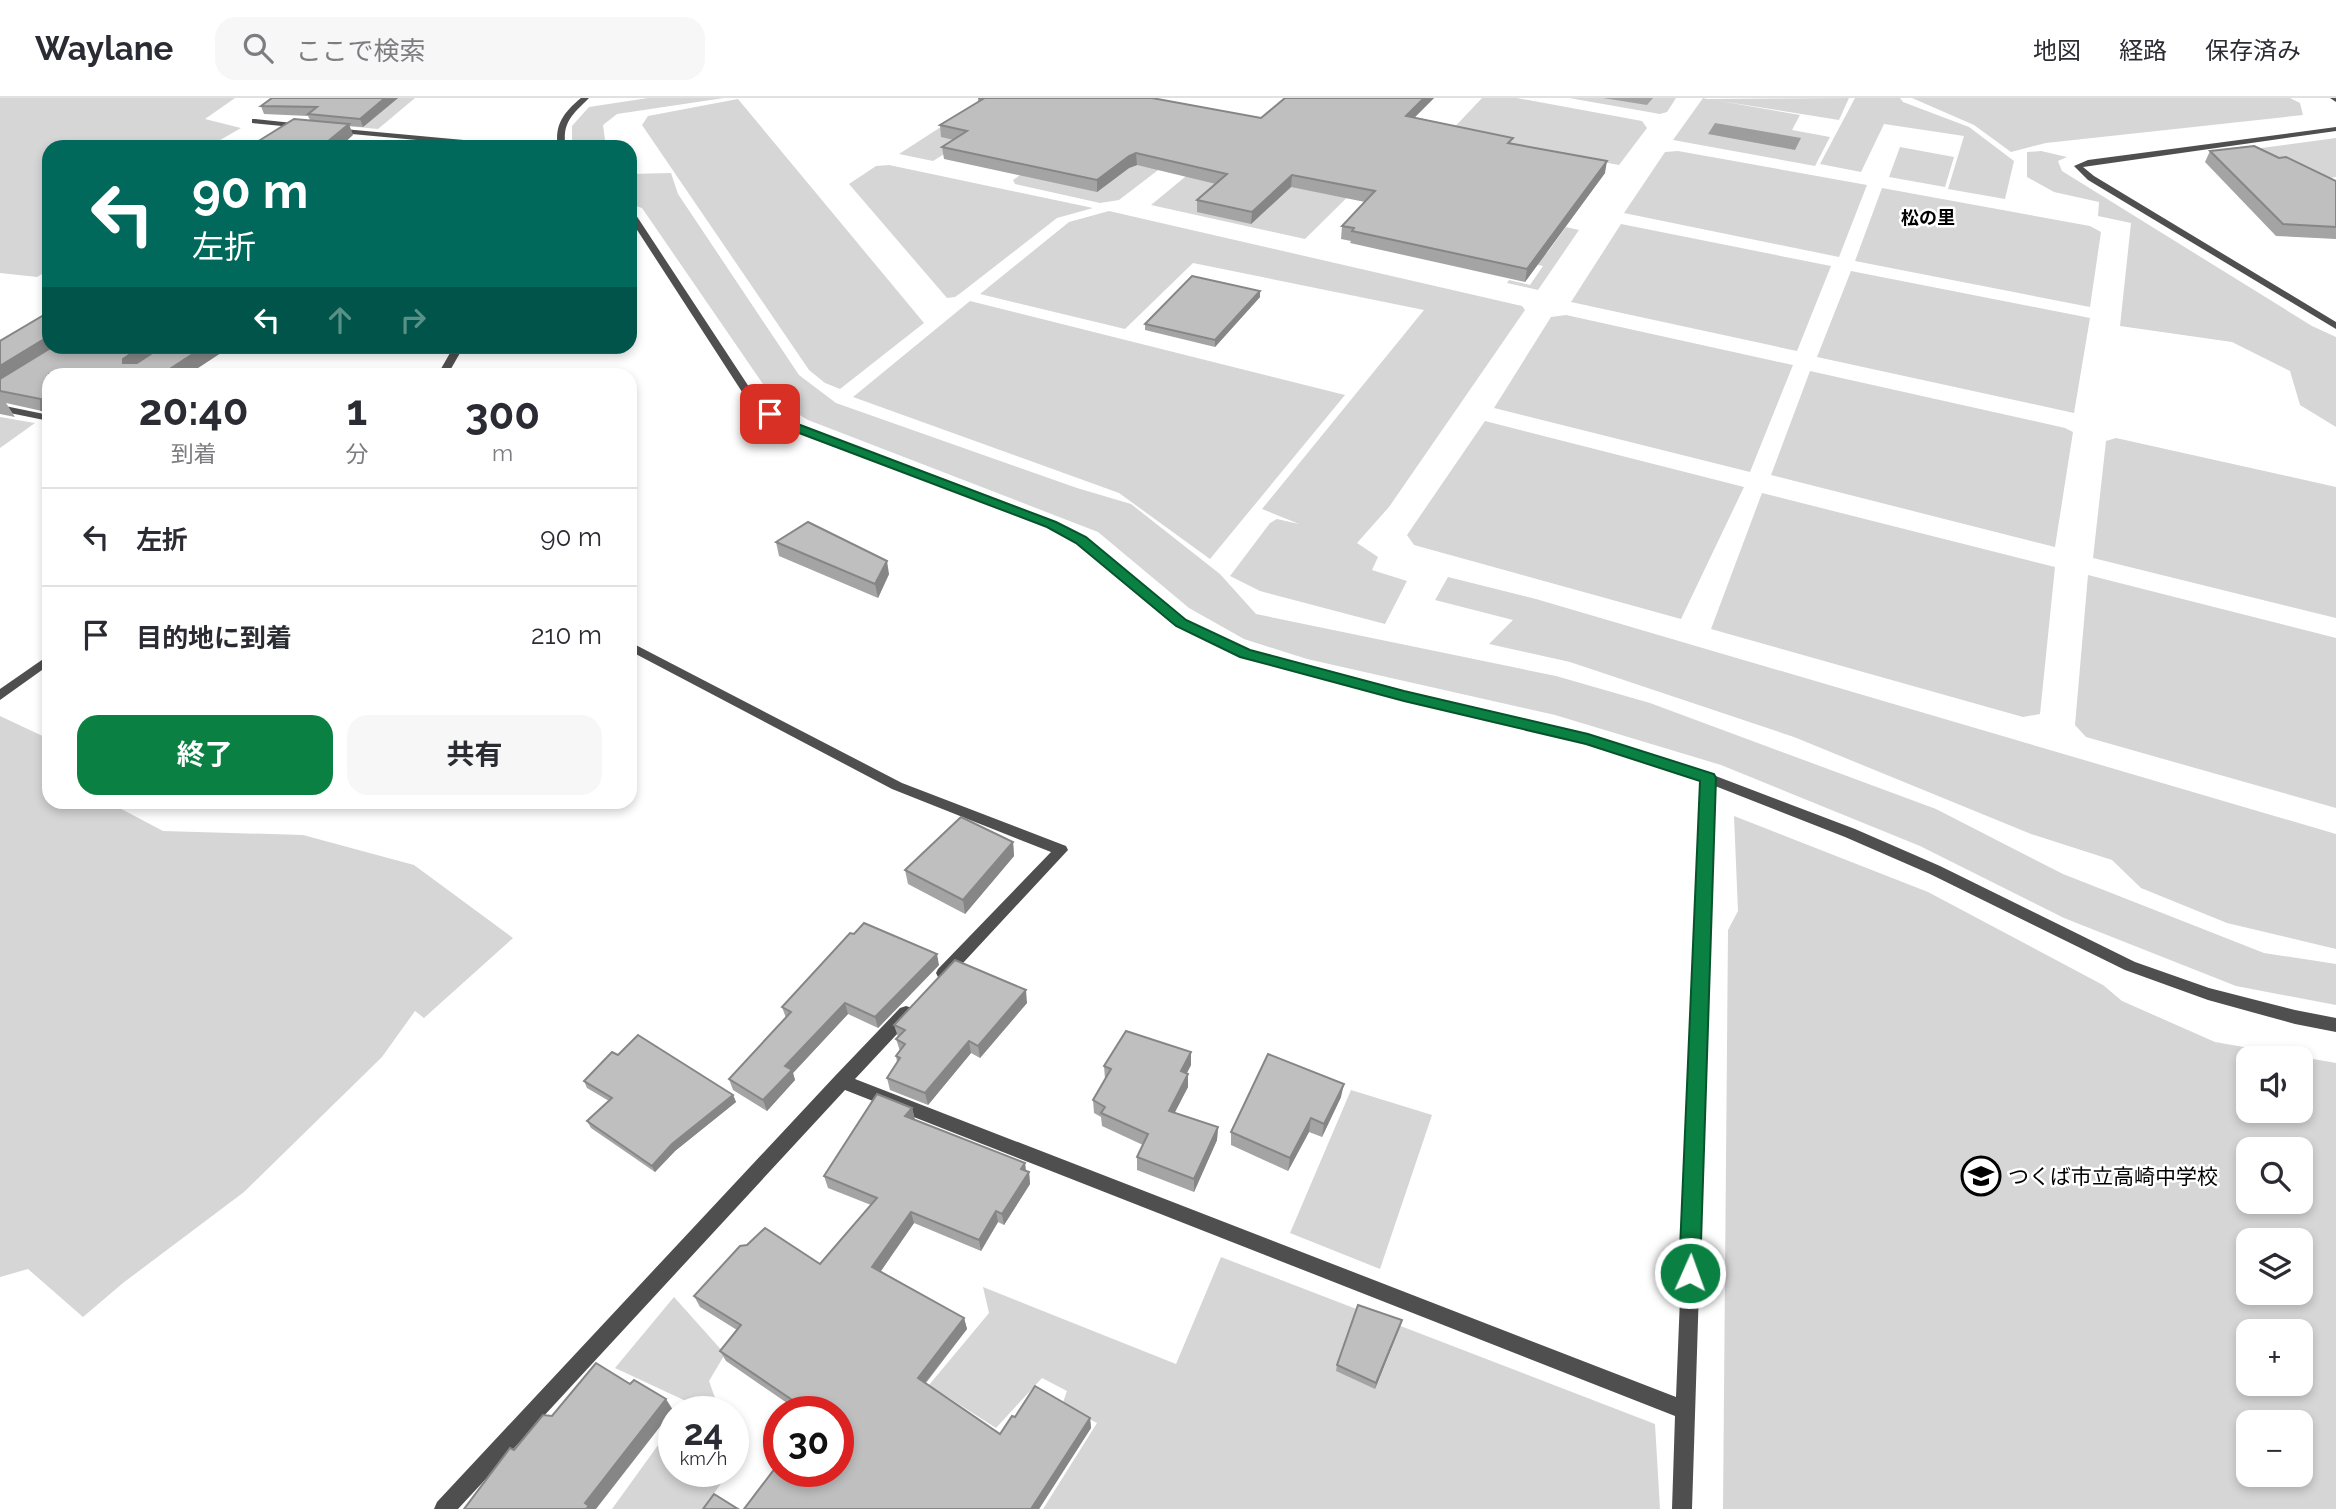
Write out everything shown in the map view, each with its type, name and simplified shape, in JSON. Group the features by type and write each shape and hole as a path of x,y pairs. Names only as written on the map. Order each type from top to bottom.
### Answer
{"street":[{"path":"561,140 559,126 566,115 585,98"},
{"path":"255,121 310,127"},
{"path":"324,129 443,140"},
{"path":"2336,129 2088,162 2078,166 2091,178 2336,326"},
{"path":"637,223 735,374 750,395 770,414 791,425 1052,525 1081,540 1181,623 1245,654 1489,717 1588,739 1708,778 1850,833 1935,870 2130,966 2208,995 2295,1017 2336,1024"},
{"path":"0,408 42,417"},
{"path":"444,1509 841,1081 1060,850 897,786 637,650"},
{"path":"0,696 42,664"},
{"path":"1682,1509 1708,778"},
{"path":"841,1081 1685,1410"}],"shaded area":[{"path":"0,98 235,98 205,119 241,128 220,140 42,140 42,274 37,277 0,273"},
{"path":"366,98 415,98 378,129 336,125"},
{"path":"648,98 724,98 617,114 603,125 605,140 572,140 572,126 589,107"},
{"path":"1482,98 1517,98 1642,121 1647,128 1619,165 1448,134"},
{"path":"1569,98 1676,98 1667,112 1660,114"},
{"path":"1703,98 1849,98 1839,120 1714,100 1800,115 1792,130 1830,137 1815,166 1673,140"},
{"path":"1855,98 1900,98 1903,102 1969,127 2014,161 2005,199 1948,189 1964,136 1884,124 1861,172 1820,164"},
{"path":"1912,98 2290,98 2300,103 2303,115 2046,143 2011,152 1974,125"},
{"path":"738,99 924,323 840,389 825,383 809,370 642,125 648,116"},
{"path":"961,114 997,121 933,161 899,154"},
{"path":"1094,122 1196,141 1119,200 1100,203 1015,184 1013,180"},
{"path":"1715,123 1801,138 1795,150 1708,134"},
{"path":"1242,130 1386,159 1305,239 1151,205"},
{"path":"2336,138 2336,177 2318,180 2254,149"},
{"path":"1900,147 1954,157 1945,187 1889,177"},
{"path":"1678,151 1867,185 1839,257 1624,213 1665,152"},
{"path":"2041,151 2067,157 2058,161 2062,171 2312,326 2336,337 2336,427 2300,405 2290,371 2232,342 2120,326 2131,223 2098,216 2099,202 2054,192 2027,177 2027,152"},
{"path":"889,165 1093,208 1057,218 962,292 947,298 849,184 876,166"},
{"path":"671,173 678,194 799,375 836,403 1077,488 1131,504 1220,574 1256,614 1556,676 1650,703 1936,809 2063,874 2264,953 2336,964 2336,1005 2236,986 2064,918 1920,846 1721,765 1555,715 1307,659 1244,639 1189,608 1098,532 808,420 774,400 642,208 637,206 637,174"},
{"path":"1882,188 2090,226 2101,232 2090,307 1855,261"},
{"path":"1109,211 1522,306 1525,310 1389,507 1357,543 1378,557 1372,570 1407,581 1385,624 1260,591 1230,576 1270,523 1277,519 1299,524 1262,509 1424,310 1193,263 1125,329 980,294 1069,222"},
{"path":"1621,224 1831,266 1797,351 1571,302"},
{"path":"1566,227 1579,230 1538,290 1507,283 1509,280 1530,285 1543,266 1437,243 1473,238 1547,253"},
{"path":"1851,271 2090,318 2074,413 1817,357"},
{"path":"970,301 1345,395 1210,559 1119,493 853,397"},
{"path":"1566,315 1793,365 1750,472 1494,408 1551,317"},
{"path":"1810,371 2073,432 2055,547 1771,475"},
{"path":"0,417 35,423 0,448"},
{"path":"1485,421 1744,487 1681,619 1414,545 1407,535"},
{"path":"2116,438 2336,487 2336,618 2093,558 2106,441"},
{"path":"1762,493 2055,567 2040,714 2023,717 1711,629"},
{"path":"2088,575 2336,638 2336,808 2086,737 2075,725"},
{"path":"1448,577 1536,599 2336,834 2336,949 2227,923 2141,888 2112,860 2031,834 1794,737 1570,662 1489,644 1513,620 1435,600"},
{"path":"0,716 42,736 42,809 121,809 163,831 303,835 414,865 513,938 424,1018 415,1011 382,1057 244,1192 123,1283 83,1317 28,1269 0,1277"},
{"name":"つくば市立高崎中学校","path":"1734,816 1928,892 2103,985 2122,1001 2215,1042 2238,1046 2236,1123 2313,1123 2313,1059 2336,1063 2336,1509 1723,1509 1728,930 1738,911"},
{"path":"1351,1090 1432,1115 1380,1269 1290,1233"},
{"path":"1221,1257 1655,1424 1660,1509 1043,1509 1097,1423 1062,1405 1067,1391 1042,1378 996,1428 929,1385 989,1313 983,1287 1176,1364"},
{"path":"674,1297 725,1354 709,1381 714,1396 675,1396 615,1368"},
{"path":"658,1445 658,1487 718,1487 703,1509 612,1509"}],"building":[{"path":"272,98 385,98 360,119 308,114 317,107 261,106"},
{"path":"979,98 1152,98 1261,118 1285,98 1424,98 1406,116 1513,138 1508,143 1607,161 1527,269 1352,231 1354,228 1342,226 1375,191 1292,175 1252,212 1197,200 1227,174 1136,153 1097,180 942,147 967,131 940,125 983,99"},
{"path":"294,119 349,124 330,140 260,140"},
{"path":"2254,146 2279,158 2286,157 2336,181 2336,227 2283,224 2210,151"},
{"path":"1192,276 1260,291 1215,340 1145,324"},
{"path":"42,316 42,340 0,366 0,341"},
{"path":"42,353 130,354 123,359 123,363 137,363 151,354 193,354 171,368 42,368 42,410 41,399 0,391 0,379"},
{"path":"808,522 887,561 875,584 776,542"},
{"path":"961,817 1013,842 963,900 905,870"},
{"path":"864,923 937,954 875,1017 845,1003 785,1066 792,1070 763,1100 729,1079 791,1012 782,1007 850,933 854,934"},
{"path":"955,960 1026,990 978,1046 969,1041 925,1093 887,1078 900,1058 896,1056 905,1044 896,1039 905,1030 894,1025"},
{"path":"1126,1031 1191,1052 1181,1071 1188,1074 1169,1111 1218,1127 1194,1179 1137,1157 1148,1134 1101,1113 1105,1107 1093,1100 1111,1069 1104,1066"},
{"path":"638,1035 733,1095 672,1144 652,1166 587,1121 612,1098 584,1081 612,1052 618,1055"},
{"path":"1268,1054 1344,1084 1324,1124 1311,1118 1290,1158 1231,1132"},
{"path":"877,1094 912,1108 905,1116 1025,1163 1021,1169 1029,1172 1002,1214 996,1211 979,1240 911,1212 872,1267 964,1318 918,1378 1000,1434 1012,1416 1015,1417 1035,1386 1090,1418 1031,1509 744,1509 763,1484 763,1487 854,1487 854,1396 786,1396 720,1351 741,1325 694,1296 740,1246 747,1245 765,1228 820,1264 877,1198 824,1176"},
{"path":"1358,1305 1402,1320 1376,1383 1337,1365"},
{"path":"596,1363 630,1384 634,1380 661,1396 658,1396 658,1409 585,1503 589,1506 586,1509 464,1509 510,1448 514,1450 543,1415 552,1416"},
{"path":"714,1494 738,1509 703,1509"}],"place":[{"name":"つくば市立高崎中学校","path":"1981,1176"}],"district":[{"name":"松の里","path":"1928,217"}],"route":[{"path":"770,414 791,425 1052,525 1081,540 1181,623 1245,654 1404,696 1588,739 1708,778 1690,1273"}]}
